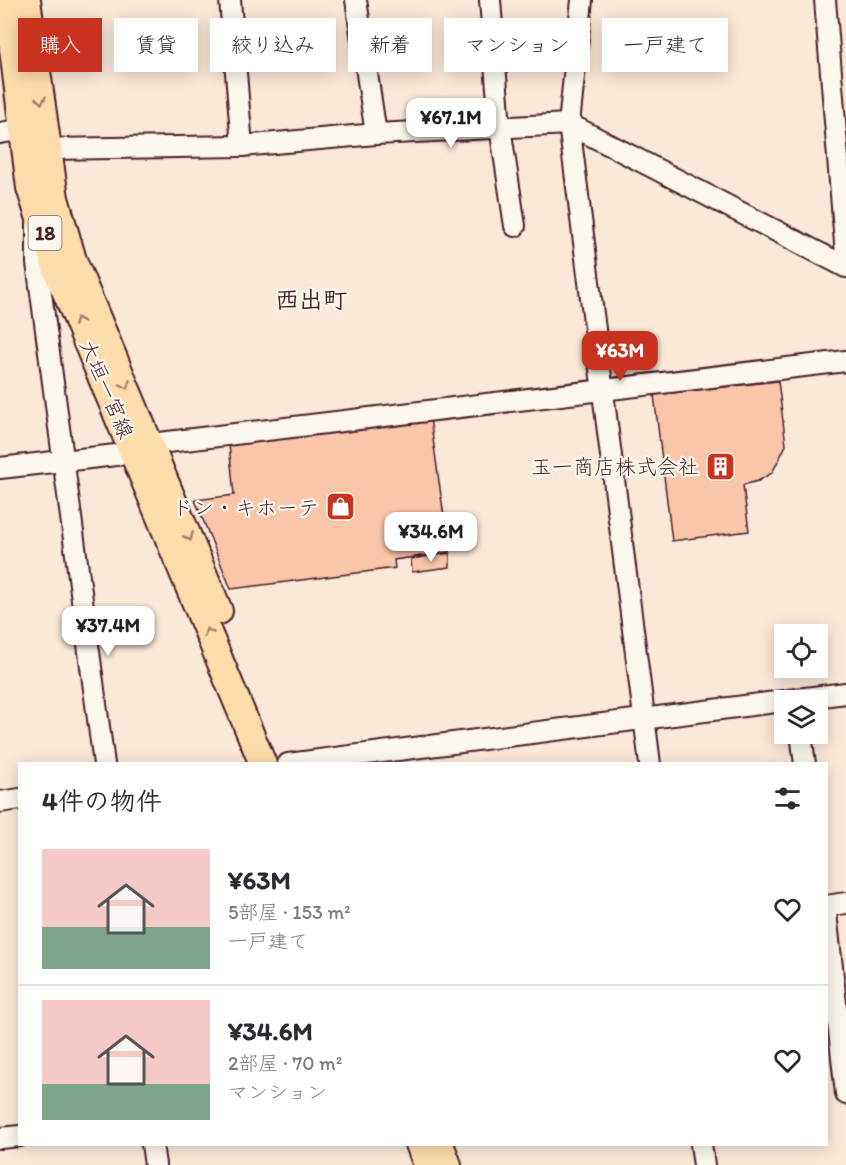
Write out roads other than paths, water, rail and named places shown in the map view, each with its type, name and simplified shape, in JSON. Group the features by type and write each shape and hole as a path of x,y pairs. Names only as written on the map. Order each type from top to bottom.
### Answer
{"main road":[{"name":"大垣一宮線","path":"7,0 12,131 38,153"},
{"name":"大垣一宮線","path":"27,0 38,153 142,449 262,762"},
{"name":"大垣一宮線","path":"38,153 30,188 57,271 142,449 280,762"},
{"path":"420,1146 427,1165"},
{"path":"441,1146 448,1165"}],"street":[{"path":"230,0 242,146"},
{"path":"356,0 376,134"},
{"path":"490,0 500,128 515,226"},
{"path":"582,0 569,124 650,762"},
{"path":"825,0 843,170 846,255"},
{"path":"38,153 242,146 376,134 569,124 846,267"},
{"path":"37,210 36,264 104,762"},
{"path":"0,468 846,361"},
{"path":"828,695 846,693"},
{"path":"304,762 774,702"},
{"path":"802,744 805,762"},
{"path":"0,802 18,799"},
{"path":"828,906 846,903"},
{"path":"828,933 846,1094"},
{"path":"0,1138 18,1136"},
{"path":"152,1146 154,1165"},
{"path":"701,1146 704,1165"}],"place":[{"name":"玉一商店株式会社","path":"720,466"},
{"name":"ドン・キホーテ","path":"340,507"}],"district":[{"name":"西出町","path":"311,299"}]}
